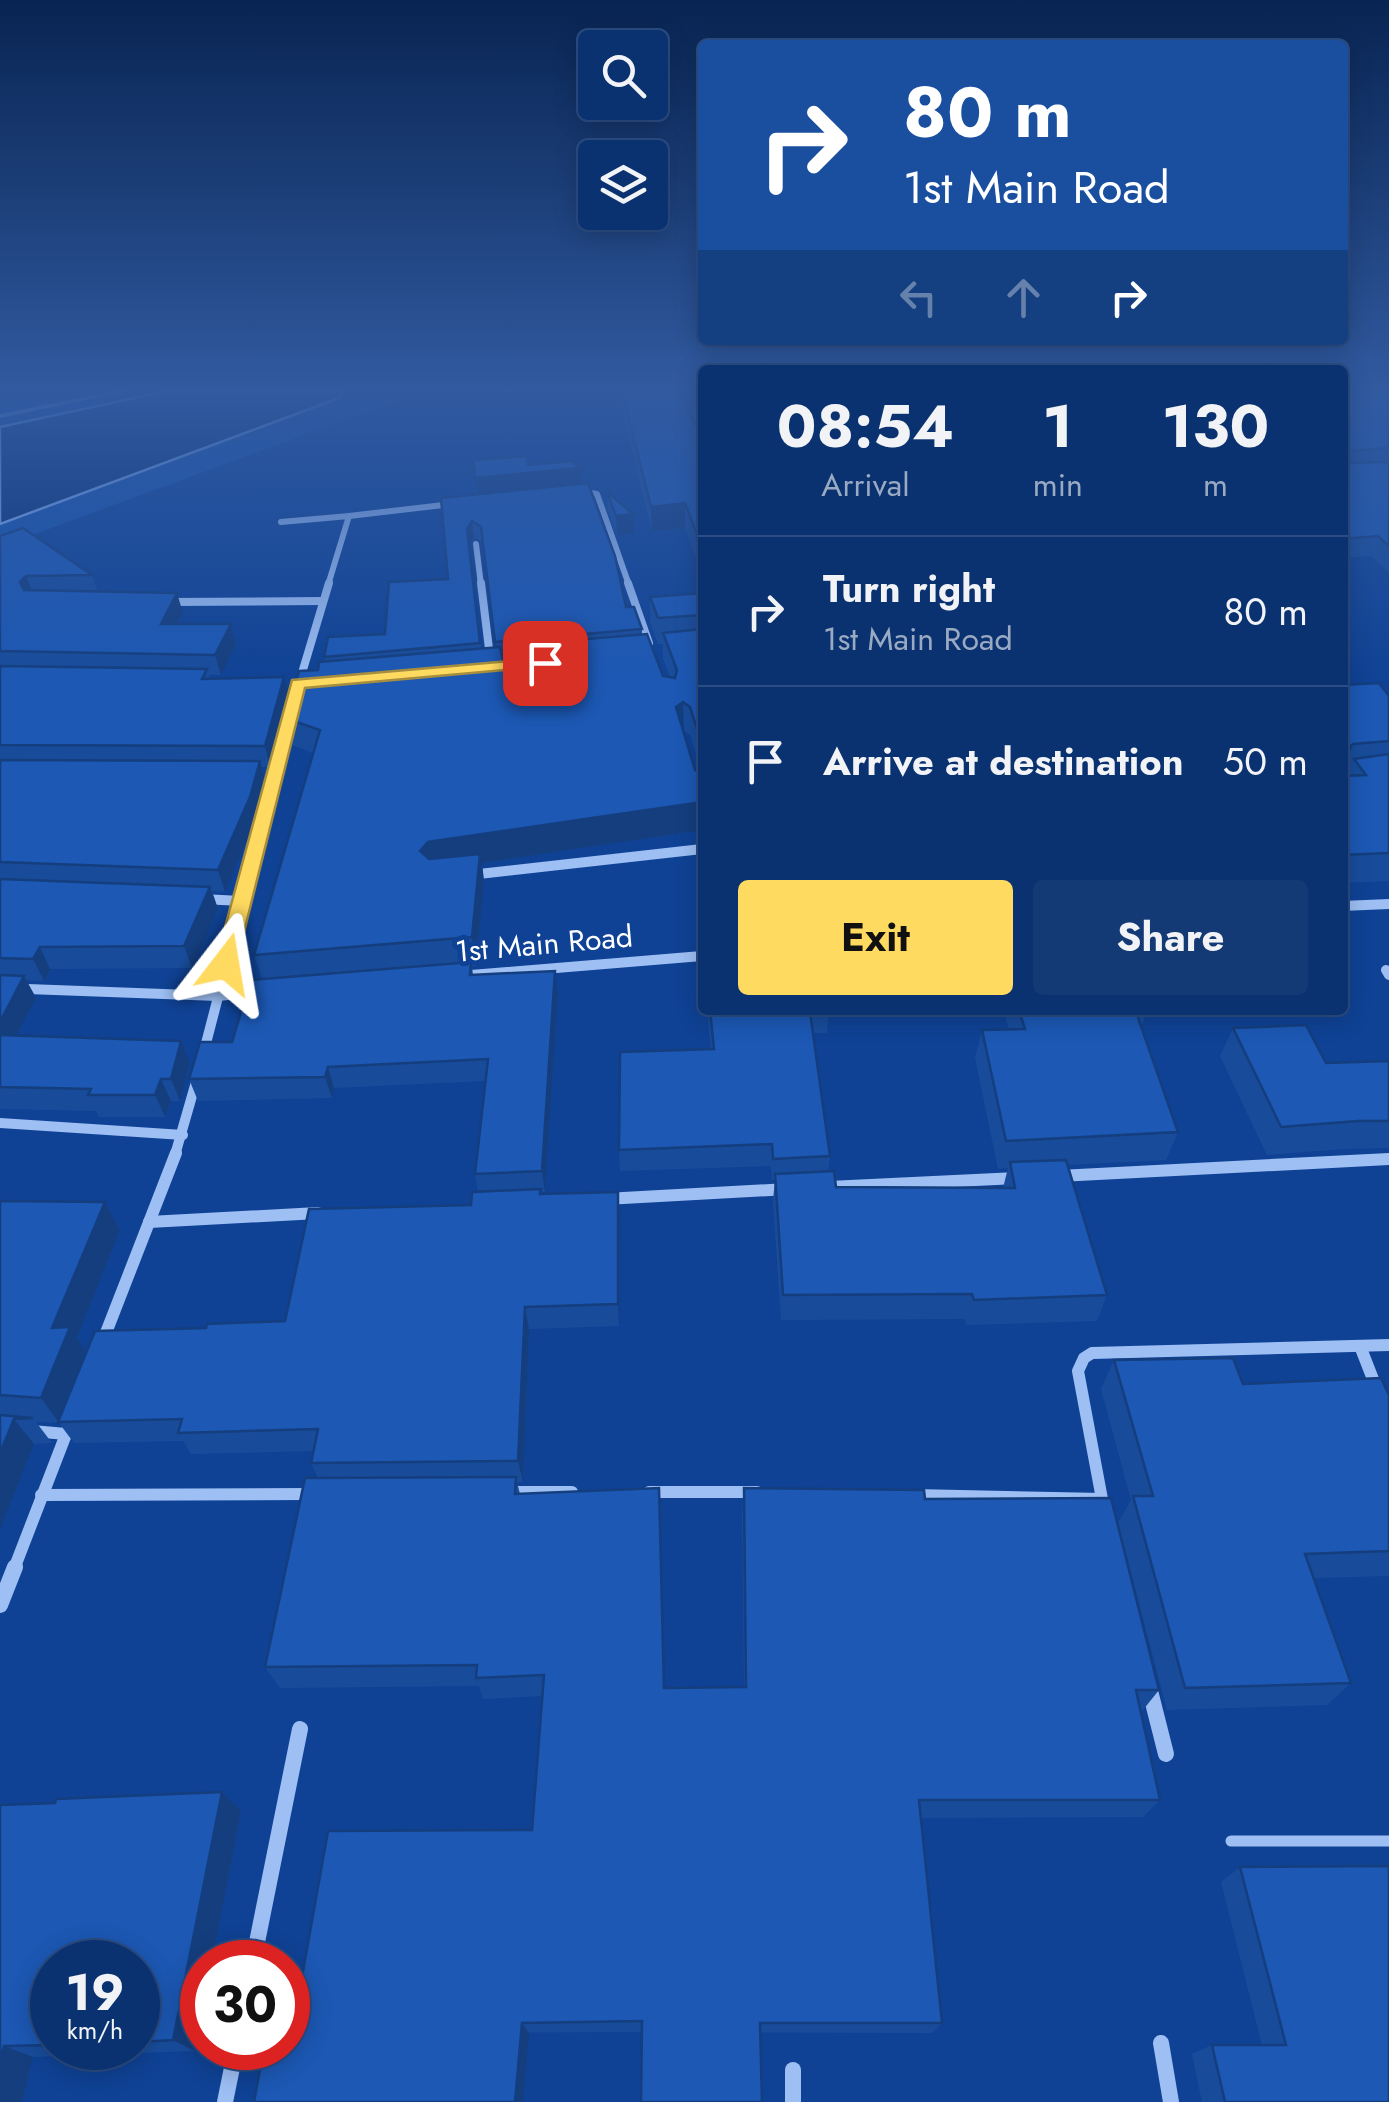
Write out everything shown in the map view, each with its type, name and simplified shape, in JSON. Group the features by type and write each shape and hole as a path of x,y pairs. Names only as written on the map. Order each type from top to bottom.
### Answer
{"street":[{"path":"560,493 597,494 652,653"},
{"path":"281,522 464,503"},
{"path":"94,1363 183,1135 298,684 349,516"},
{"path":"476,544 491,668 527,665"},
{"path":"150,602 323,600"},
{"path":"509,666 522,724"},
{"path":"278,684 318,682"},
{"path":"255,775 275,775"},
{"path":"453,877 698,850"},
{"path":"186,899 241,901"},
{"path":"1348,906 1389,904"},
{"name":"1st Main Road","path":"450,976 698,956"},
{"path":"0,988 218,996 276,991"},
{"path":"0,1123 183,1135"},
{"path":"1054,1176 1389,1159"},
{"path":"818,1188 1035,1177"},
{"path":"582,1200 799,1189"},
{"path":"149,1222 326,1213"},
{"path":"1360,1346 1382,1400"},
{"path":"1107,1517 1078,1371 1084,1358 1092,1354 1389,1346"},
{"path":"0,1605 73,1416"},
{"path":"16,1430 66,1434"},
{"path":"496,1492 594,1492"},
{"path":"634,1492 772,1492"},
{"path":"40,1496 337,1494"},
{"path":"908,1495 1102,1499"},
{"path":"1143,1663 1166,1754"},
{"path":"257,1940 300,1729"},
{"path":"1161,2043 1171,2102"},
{"path":"225,2102 232,2070"},
{"path":"793,2070 793,2102"}],"lane":[{"path":"1231,1840 1389,1840"}],"shaded area":[{"path":"0,489 157,489 0,547"},
{"path":"0,489 94,489 0,524"}],"building":[{"path":"528,489 590,489 615,556 626,607 634,607 642,629 495,642 481,527 472,521 467,529 480,643 324,657 328,637 385,634 389,582 448,579 441,498"},
{"path":"647,489 698,489 698,537 685,503 651,507"},
{"path":"1348,489 1389,489 1389,546 1378,536 1348,538"},
{"path":"607,492 633,514 616,516"},
{"path":"23,528 92,575 26,576 20,582 24,590 177,593 161,624 231,624 215,655 0,651 0,536"},
{"path":"698,593 698,615 658,618 650,597"},
{"path":"698,629 698,732 690,707 683,702 676,707 698,771 698,803 428,842 420,851 429,859 480,854 472,937 254,955 320,730 285,718 299,671 318,670 319,662 500,647 512,698 520,703 527,695 515,645 647,634 663,676 675,678 677,670 663,633"},
{"path":"0,666 207,669 202,679 284,677 265,746 0,745"},
{"path":"1379,683 1389,696 1389,741 1353,744 1348,748 1348,685"},
{"path":"1389,754 1389,853 1348,855 1348,776 1366,775 1354,759"},
{"path":"0,760 260,761 250,797 218,870 0,862"},
{"path":"0,879 210,887 184,946 40,947 33,959 0,958"},
{"path":"471,962 470,975 555,971 542,1171 475,1174 488,1059 328,1067 325,1077 189,1079 200,1042 232,1042 251,980"},
{"path":"0,975 24,976 0,1022"},
{"path":"711,1015 810,1015 830,1156 773,1159 772,1144 619,1150 620,1052 714,1049"},
{"path":"1021,1015 1137,1015 1178,1132 1006,1141 982,1030 1025,1029"},
{"path":"1306,1025 1326,1063 1389,1061 1389,1121 1281,1127 1233,1028"},
{"path":"0,1035 181,1041 171,1079 161,1079 155,1095 88,1095 91,1089 0,1087"},
{"path":"1066,1160 1107,1295 974,1300 972,1294 783,1295 775,1174 834,1171 836,1187 1015,1188 1010,1162"},
{"path":"541,1189 540,1194 618,1192 618,1304 525,1307 518,1461 311,1463 318,1429 178,1433 182,1419 58,1422 95,1331 285,1321 309,1209 471,1205 472,1192"},
{"path":"0,1201 105,1202 52,1328 70,1327 41,1398 0,1395"},
{"path":"1233,1358 1243,1384 1381,1378 1389,1395 1389,1551 1305,1554 1351,1683 1185,1688 1133,1496 1153,1496 1114,1360"},
{"path":"0,1415 33,1418 14,1419 0,1453"},
{"path":"516,1477 515,1494 659,1488 664,1688 746,1687 744,1488 924,1490 925,1499 1111,1498 1159,1690 1136,1690 1160,1800 919,1800 942,2023 760,2023 762,2102 641,2102 642,2021 522,2023 515,2102 254,2102 260,2070 310,2070 309,1940 328,1831 532,1830 544,1675 476,1678 477,1665 265,1667 305,1478"},
{"path":"222,1792 193,1940 180,1940 180,2005 173,2040 160,2041 160,1940 30,1940 30,2045 4,2046 0,2060 0,1805 55,1803 56,1799"},
{"path":"1389,1866 1389,2102 1225,2102 1212,2045 1286,2045 1240,1867"}],"route":[{"path":"226,964 298,684 545,663"}]}
